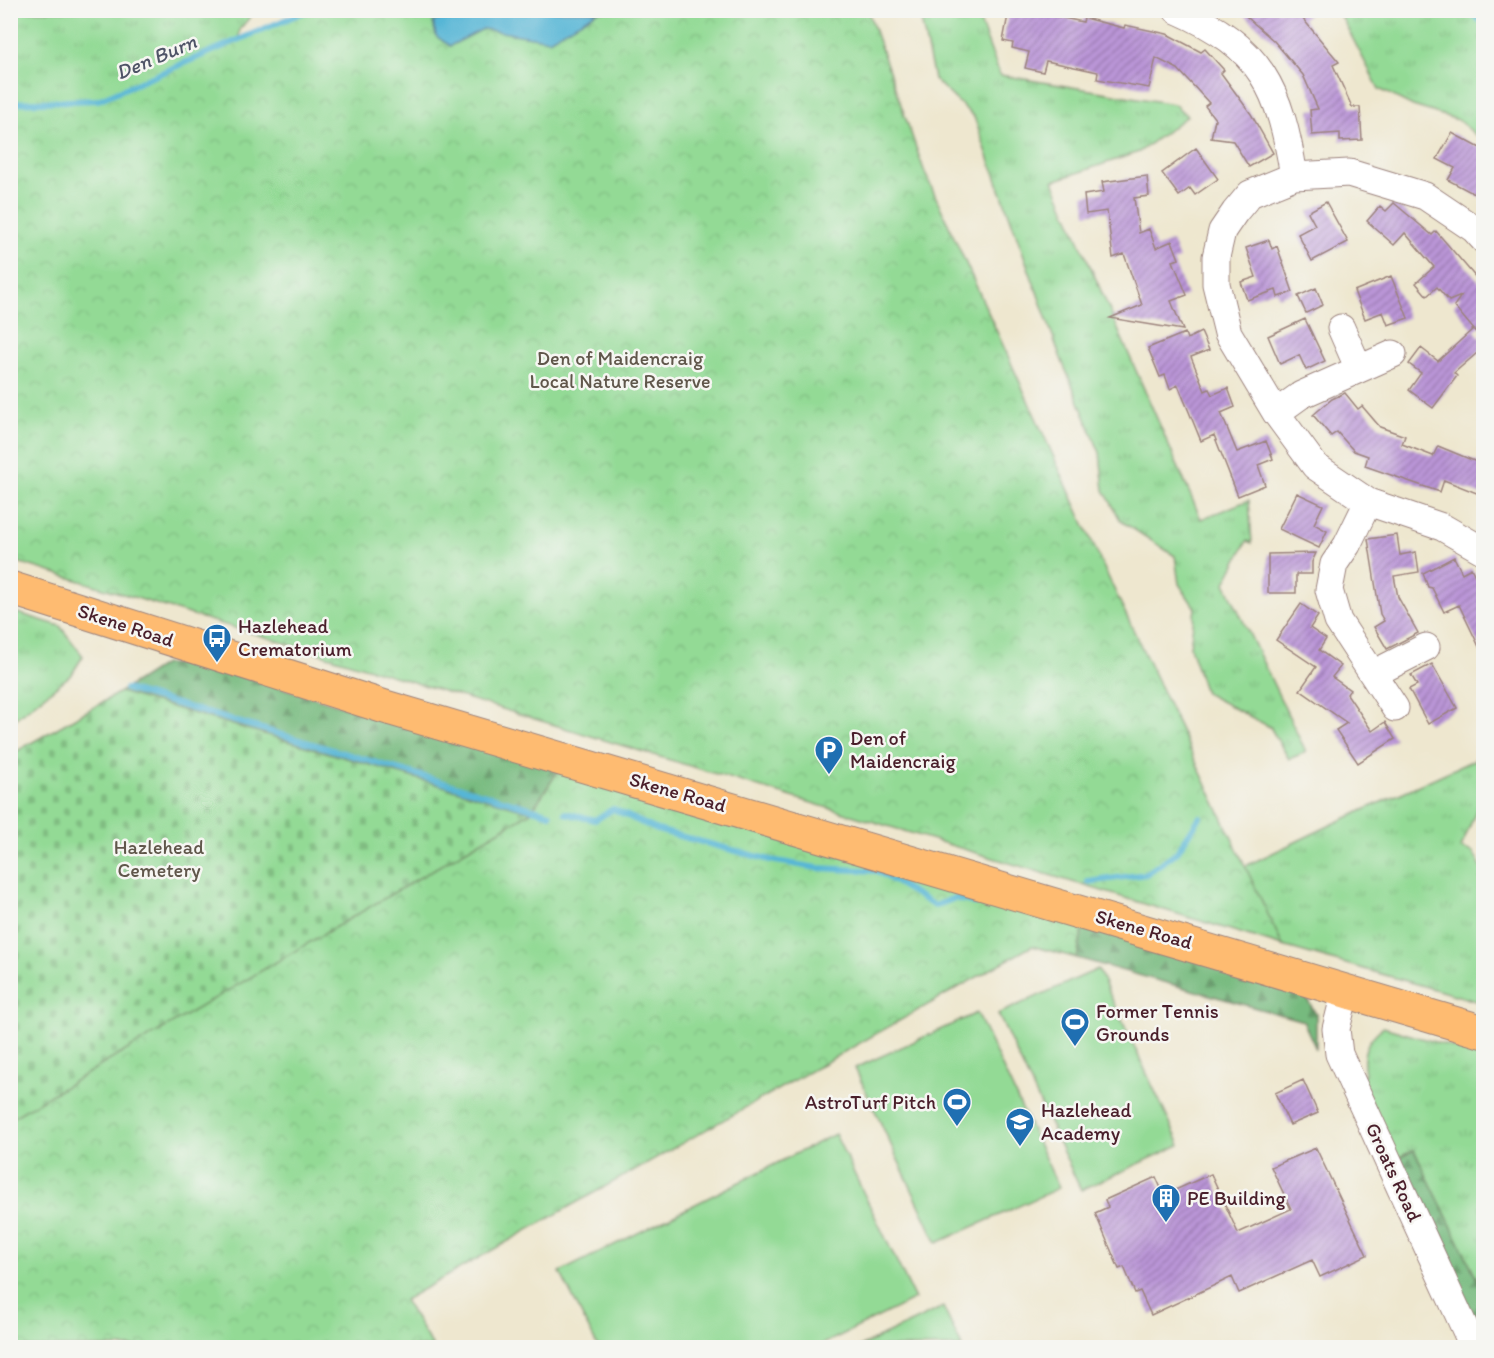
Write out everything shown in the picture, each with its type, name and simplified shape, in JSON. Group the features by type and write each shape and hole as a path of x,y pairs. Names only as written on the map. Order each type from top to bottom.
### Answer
{"main road":[{"name":"Skene Road","path":"10,588 385,707 1276,968 1345,993 1484,1032"}],"street":[{"path":"1177,10 1206,23 1244,52 1272,87 1287,129 1294,176"},
{"path":"1484,240 1474,229 1425,195 1349,173 1294,176 1250,194 1222,231 1216,257 1216,284 1228,333 1276,413 1315,466 1368,502 1442,526 1484,550"},
{"path":"1341,328 1359,369"},
{"path":"1276,413 1301,395 1393,354"},
{"path":"1368,502 1347,545 1334,564 1329,590 1338,621 1395,708"},
{"path":"1373,674 1426,647"},
{"name":"Groats Road","path":"1345,993 1336,1029 1339,1054 1474,1347"}],"green space":[{"path":"10,11 255,11 240,29 237,51 11,257"},
{"name":"Den of Maidencraig Local Nature Reserve","path":"308,11 868,11 925,173 1104,568 1283,946 11,560 10,103 99,100"},
{"path":"919,11 976,11 1000,75 1174,104 1187,116 1139,152 1053,181 1201,519 1249,500 1252,543 1247,541 1225,583 1306,752 1289,759 1270,727 1205,693 1190,647 1195,608 1179,584 1175,556 1121,521 1104,490 1100,453 1060,356 974,117 934,79"},
{"path":"1335,11 1483,11 1483,141 1458,120 1413,106 1379,89 1342,18"},
{"path":"11,611 60,626 83,656 72,674 11,722"},
{"path":"164,664 201,664 559,770 531,812 120,692"},
{"name":"Hazlehead Cemetery","path":"120,692 531,812 11,1119 10,755"},
{"path":"1483,756 1483,793 1461,848 1473,852 1483,871 1483,1003 1283,946 1160,907 1335,823"},
{"path":"559,770 1083,925 1077,958 1032,946 404,1300 433,1347 11,1347 10,1119 531,812"},
{"path":"1083,925 1299,986 1316,1014 1316,1049 1303,1021 1077,958"},
{"name":"Former Tennis Grounds","path":"1098,969 1180,1145 1081,1190 998,1014"},
{"name":"AstroTurf Pitch","path":"977,1013 1059,1188 937,1243 855,1068"},
{"path":"1383,1027 1483,1056 1483,1291 1414,1150 1395,1159 1361,1078 1365,1074 1364,1053 1366,1048 1372,1037"},
{"path":"835,1134 915,1299 817,1347 598,1347 560,1272"},
{"path":"1414,1150 1483,1291 1483,1343 1395,1160"},
{"path":"943,1307 962,1347 859,1347"}],"water":[{"path":"463,11 599,11 549,40 483,29 450,46 436,36 433,22"}],"building":[{"path":"1009,10 1025,10 1083,22 1084,18 1124,28 1125,25 1167,34 1201,52 1205,49 1224,70 1221,73 1251,114 1273,153 1249,167 1233,141 1211,138 1215,119 1205,106 1209,103 1178,69 1156,58 1149,88 1097,79 1098,72 1046,61 1043,72 1025,68 1029,52 1012,48 1013,43 1003,41"},
{"path":"1239,10 1312,10 1303,19 1339,62 1333,65 1352,107 1360,107 1362,140 1340,141 1340,133 1312,135 1310,110 1318,109 1303,75 1274,41"},
{"path":"1452,133 1484,150 1484,199 1448,180 1455,168 1437,159"},
{"path":"1196,148 1218,179 1195,195 1190,188 1179,196 1162,173"},
{"path":"1147,176 1149,196 1134,198 1139,233 1149,229 1156,248 1172,241 1179,259 1173,261 1187,295 1171,301 1183,330 1110,318 1142,305 1124,254 1113,258 1107,211 1086,214 1084,195 1104,192 1102,182"},
{"path":"1326,202 1348,242 1312,261 1298,234 1315,225 1308,212"},
{"path":"1394,203 1432,235 1436,231 1484,287 1484,322 1475,331 1454,306 1461,296 1449,301 1437,287 1427,296 1416,283 1434,267 1405,233 1394,245 1367,221 1380,206 1386,211"},
{"path":"1269,240 1272,249 1277,246 1293,292 1278,297 1276,290 1247,300 1241,282 1256,277 1246,248"},
{"path":"1391,276 1408,318 1388,325 1383,312 1365,319 1354,291"},
{"path":"1316,288 1323,305 1306,313 1298,296"},
{"path":"1305,319 1325,361 1306,370 1299,355 1280,364 1268,336"},
{"path":"1473,329 1484,341 1484,347 1454,373 1457,376 1433,408 1409,390 1421,373 1409,364 1421,348 1438,361"},
{"path":"1201,332 1209,350 1191,357 1205,391 1209,389 1212,395 1228,388 1235,407 1221,413 1237,452 1266,441 1273,459 1258,465 1265,485 1238,496 1214,435 1201,441 1178,385 1170,389 1165,375 1160,377 1148,348 1185,333 1187,339"},
{"path":"1345,393 1358,409 1362,406 1380,427 1405,436 1402,444 1433,456 1438,446 1484,465 1484,496 1444,480 1440,492 1365,466 1368,456 1354,451 1337,432 1331,436 1313,415 1332,399"},
{"path":"1297,493 1323,505 1314,524 1327,531 1319,548 1279,529"},
{"path":"1397,535 1400,555 1416,552 1419,572 1394,576 1398,597 1418,633 1387,649 1374,627 1384,621 1380,614 1368,539"},
{"path":"1316,553 1312,562 1312,574 1296,574 1296,593 1268,593 1268,554"},
{"path":"1454,557 1462,573 1471,568 1484,593 1484,657 1459,605 1444,612 1432,588 1428,587 1423,573"},
{"path":"1301,604 1318,616 1310,628 1326,639 1319,650 1341,666 1332,677 1350,690 1347,694 1372,731 1385,722 1395,739 1358,763 1336,730 1347,723 1300,690 1316,667 1276,640"},
{"path":"1432,664 1457,708 1428,724 1409,689 1417,685 1411,675"},
{"path":"1303,1080 1318,1113 1290,1125 1275,1093"},
{"name":"PE Building","path":"1316,1148 1367,1255 1320,1277 1312,1260 1239,1293 1232,1277 1151,1315 1140,1291 1135,1293 1124,1267 1119,1269 1095,1213 1108,1207 1105,1200 1156,1177 1164,1195 1211,1174 1238,1233 1291,1209 1271,1167"}],"waterway":[{"name":"Den Burn","path":"10,103 98,100 308,10"},
{"name":"Den Burn","path":"1467,10 1484,23"},
{"path":"126,689 550,814"},
{"path":"565,813 595,820 613,809 657,830 770,860 817,868 877,871 935,906 955,898 975,903 981,894"},
{"path":"1088,882 1146,874 1177,852 1200,817"}],"place":[{"name":"Hazlehead Crematorium","path":"217,664"},
{"name":"Den of Maidencraig","path":"829,776"},
{"name":"Former Tennis Grounds","path":"1075,1048"},
{"name":"AstroTurf Pitch","path":"957,1128"},
{"name":"Hazlehead Academy","path":"1020,1148"},
{"name":"PE Building","path":"1166,1224"}]}
